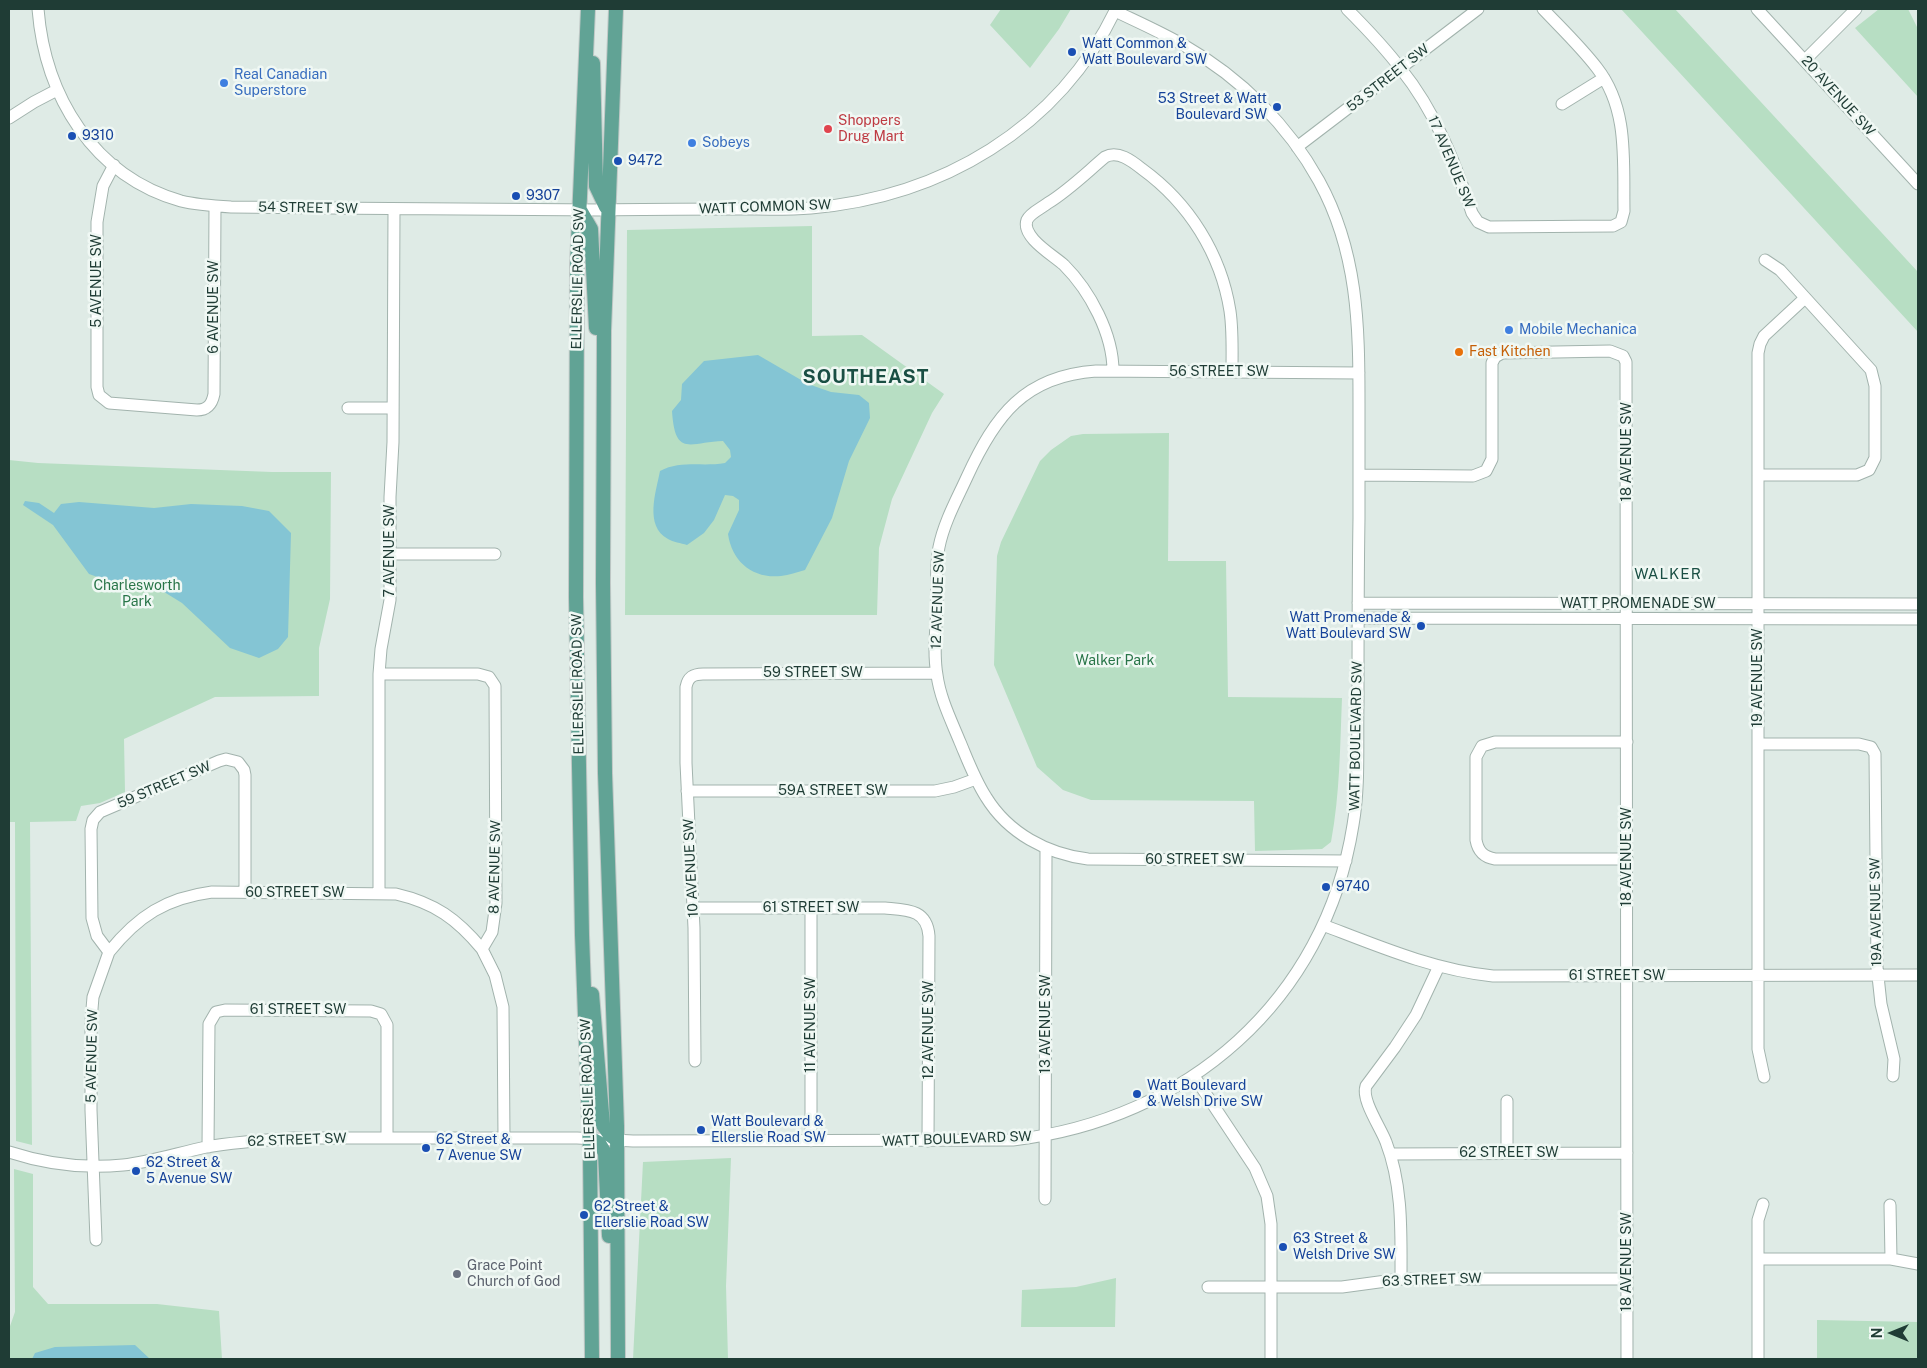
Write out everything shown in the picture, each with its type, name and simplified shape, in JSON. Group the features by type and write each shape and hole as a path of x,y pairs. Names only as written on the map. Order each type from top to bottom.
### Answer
{"main road":[{"name":"ELLERSLIE ROAD SW","path":"588,9 577,266 576,596 582,935 590,1138 592,1359"},
{"name":"ELLERSLIE ROAD SW","path":"614,9 615,30 607,210 603,583 606,773 617,1140 618,1359"},
{"path":"588,28 595,72 596,186 607,210"},
{"path":"580,210 591,229 596,339 604,386"},
{"path":"582,935 594,1008 603,1125 610,1135 617,1140"},
{"path":"590,1138 599,1143 605,1153 609,1234 618,1286"}],"street":[{"name":"54 STREET SW","path":"38,9 43,49 57,90 83,132 114,166 138,182 182,201 214,206 607,210"},
{"name":"17 AVENUE SW","path":"1347,9 1401,68 1423,100 1437,125 1456,168 1472,213 1478,222 1489,227 1609,226 1620,222 1624,211 1623,138 1617,106 1604,78"},
{"name":"53 STREET SW","path":"1297,147 1478,9"},
{"path":"1543,9 1590,59 1604,78 1562,104"},
{"name":"20 AVENUE SW","path":"1757,9 1918,184"},
{"path":"1805,60 1856,9"},
{"name":"WATT BOULEVARD SW","path":"590,1138 617,1140 811,1141 1004,1140 1046,1136 1108,1119 1166,1093 1194,1076 1227,1050 1253,1026 1279,997 1307,956 1323,925 1346,861 1357,787 1359,332 1356,298 1345,246 1326,196 1297,147 1253,95 1216,66 1172,38 1115,10"},
{"name":"WATT COMMON SW","path":"607,210 809,208 876,198 929,182 990,151 1037,114 1063,87 1082,63 1100,38 1115,10"},
{"path":"9,118 57,90"},
{"path":"1113,371 1112,351 1090,299 1063,264 1031,237 1027,226 1028,220 1032,215 1065,191 1105,157 1112,154 1126,158 1164,187 1189,215 1206,240 1219,270 1229,305 1232,338 1232,372"},
{"name":"5 AVENUE SW","path":"114,166 103,186 96,222 97,387 102,399 114,404 188,410 201,410 208,406"},
{"name":"6 AVENUE SW","path":"208,406 214,394 214,206"},
{"name":"7 AVENUE SW","path":"379,893 379,674 390,600 394,209"},
{"path":"1758,475 1857,475 1869,470 1875,458 1875,386 1871,370 1780,270 1764,260"},
{"name":"19 AVENUE SW","path":"1764,1077 1758,1049 1758,353 1766,333 1805,298"},
{"name":"18 AVENUE SW","path":"1359,475 1473,476 1486,471 1492,459 1492,367 1496,357 1502,352 1610,352 1623,356 1627,366 1627,1359"},
{"name":"56 STREET SW","path":"1078,373 1113,371 1359,373"},
{"name":"12 AVENUE SW","path":"1046,849 1022,835 1001,818 985,797 946,709 936,673 937,567 939,548 945,527 980,449 999,419 1023,397 1054,380 1078,373"},
{"path":"348,408 393,408"},
{"path":"390,554 494,554"},
{"name":"WATT PROMENADE SW","path":"1358,603 1918,604"},
{"name":"WATT PROMENADE SW","path":"1358,618 1918,619"},
{"name":"59 STREET SW","path":"690,677 703,674 936,673"},
{"name":"8 AVENUE SW","path":"379,674 478,674 492,679 496,690 496,903 492,932 482,949"},
{"name":"10 AVENUE SW","path":"690,677 686,687 688,791 694,908 695,1061"},
{"path":"1627,742 1495,742 1482,746 1476,758 1476,840 1479,851 1485,856 1495,859 1627,859"},
{"name":"19A AVENUE SW","path":"1758,744 1859,744 1871,747 1876,760 1877,975 1883,1015 1894,1059 1893,1076"},
{"name":"59 STREET SW","path":"109,952 97,936 92,918 91,829 93,820 100,812 226,759 238,762 245,775 245,892"},
{"name":"59A STREET SW","path":"688,791 935,791 976,779"},
{"name":"60 STREET SW","path":"1046,849 1070,857 1088,859 1346,861"},
{"name":"13 AVENUE SW","path":"1045,1199 1046,849"},
{"name":"60 STREET SW","path":"109,952 135,924 152,911 169,902 198,894 245,892 379,893 408,897 436,908 459,924 482,949"},
{"name":"61 STREET SW","path":"694,908 897,909 919,914 926,920"},
{"name":"11 AVENUE SW","path":"811,1141 812,908"},
{"name":"12 AVENUE SW","path":"926,920 930,936 928,1141"},
{"name":"61 STREET SW","path":"1323,925 1439,966 1493,976 1918,975"},
{"path":"482,949 497,980 503,1008 504,1138"},
{"name":"5 AVENUE SW","path":"96,1240 91,1008 97,982 109,952"},
{"path":"1401,1279 1400,1203 1390,1154 1366,1098 1365,1089 1396,1047 1416,1015 1439,966"},
{"name":"61 STREET SW","path":"208,1147 208,1024 213,1015 220,1010 371,1010 383,1015 387,1025 387,1138"},
{"path":"1194,1076 1255,1168 1262,1182 1270,1210 1271,1359"},
{"path":"1507,1101 1507,1153"},
{"name":"62 STREET SW","path":"9,1152 40,1161 93,1166 124,1164 208,1147 261,1140 590,1138"},
{"name":"62 STREET SW","path":"1390,1154 1627,1153"},
{"path":"1758,1359 1758,1220 1763,1204"},
{"path":"1890,1205 1891,1259"},
{"path":"1758,1259 1891,1259 1918,1264"},
{"name":"63 STREET SW","path":"1208,1287 1342,1286 1401,1279 1627,1279"}],"green space":[{"path":"1001,9 1071,9 1059,29 1030,68 990,25"},
{"path":"1621,9 1675,9 1918,272 1918,332"},
{"path":"1879,9 1908,9 1918,29 1918,97 1855,28"},
{"path":"812,226 812,336 862,335 944,394 932,413 892,499 879,548 877,615 625,615 627,230"},
{"name":"Walker Park","path":"1169,433 1168,561 1226,561 1228,697 1342,698 1339,770 1334,824 1331,842 1322,849 1255,851 1254,801 1091,800 1063,790 1037,767 994,665 997,556 1001,542 1040,461 1051,450 1071,436 1083,434"},
{"name":"Charlesworth Park","path":"9,460 38,463 272,472 331,472 330,599 319,648 319,696 215,697 124,739 125,792 100,803 81,806 76,821 30,822 32,1145 16,1141 15,822 9,822"},
{"path":"731,1158 726,1286 728,1359 633,1359 643,1162"},
{"path":"14,1169 33,1174 33,1287 48,1304 157,1304 219,1311 222,1359 9,1359 9,1329 15,1312"},
{"path":"1116,1278 1115,1327 1021,1327 1022,1290 1076,1287"},
{"path":"1817,1320 1918,1322 1918,1359 1817,1359"}],"water":[{"path":"758,355 808,384 831,392 859,395 869,403 870,418 849,461 832,518 805,570 781,576 761,575 746,567 734,553 728,534 739,510 739,500 733,496 725,495 714,520 704,533 687,545 670,540 661,533 656,526 654,517 654,498 660,471 684,465 725,463 731,457 730,450 723,441 686,444 677,436 672,411 681,400 682,384 704,361"},
{"path":"25,501 39,503 54,513 61,504 79,502 154,508 191,504 242,506 269,511 291,533 288,637 278,649 259,658 230,648 182,603 156,587 120,585 89,574 53,525 23,505"},
{"path":"135,1345 150,1359 32,1359 35,1353 55,1347"}],"place":[{"name":"Watt Common & Watt Boulevard SW","path":"1072,52"},
{"name":"Real Canadian Superstore","path":"224,83"},
{"name":"53 Street & Watt Boulevard SW","path":"1277,107"},
{"name":"Shoppers Drug Mart","path":"828,129"},
{"name":"9310","path":"72,136"},
{"name":"Sobeys","path":"692,143"},
{"name":"9472","path":"618,161"},
{"name":"9307","path":"516,196"},
{"name":"Mobile Mechanica","path":"1509,330"},
{"name":"Fast Kitchen","path":"1459,352"},
{"name":"Watt Promenade & Watt Boulevard SW","path":"1421,626"},
{"name":"9740","path":"1326,887"},
{"name":"Watt Boulevard & Welsh Drive SW","path":"1137,1094"},
{"name":"Watt Boulevard & Ellerslie Road SW","path":"701,1130"},
{"name":"62 Street & 7 Avenue SW","path":"426,1148"},
{"name":"62 Street & 5 Avenue SW","path":"136,1171"},
{"name":"62 Street & Ellerslie Road SW","path":"584,1215"},
{"name":"63 Street & Welsh Drive SW","path":"1283,1247"},
{"name":"Grace Point Church of God","path":"457,1274"}],"district":[{"name":"SOUTHEAST","path":"866,377"},
{"name":"WALKER","path":"1668,574"}]}
